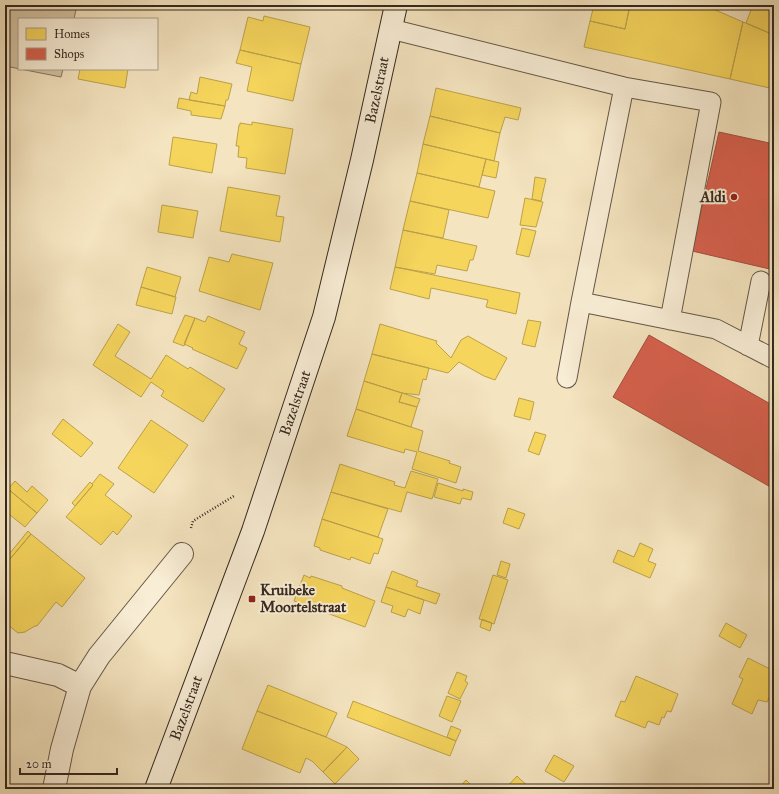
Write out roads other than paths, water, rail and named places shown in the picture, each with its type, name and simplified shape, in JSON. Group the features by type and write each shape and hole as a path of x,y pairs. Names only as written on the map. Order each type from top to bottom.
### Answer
{"main road":[{"name":"Bazelstraat","path":"156,789 253,531 324,317 362,160 396,5"},
{"path":"54,789 62,749 80,686 99,656 182,554"},
{"path":"5,663 58,675 80,686"}],"lane":[{"path":"390,29 624,87 711,102 670,320"},
{"path":"568,378 581,302 624,87"},
{"path":"748,346 761,281"},
{"path":"581,302 716,329 774,359"}],"place":[{"name":"Aldi","path":"734,197"},
{"name":"Kruibeke Moortelstraat","path":"252,599"}]}
